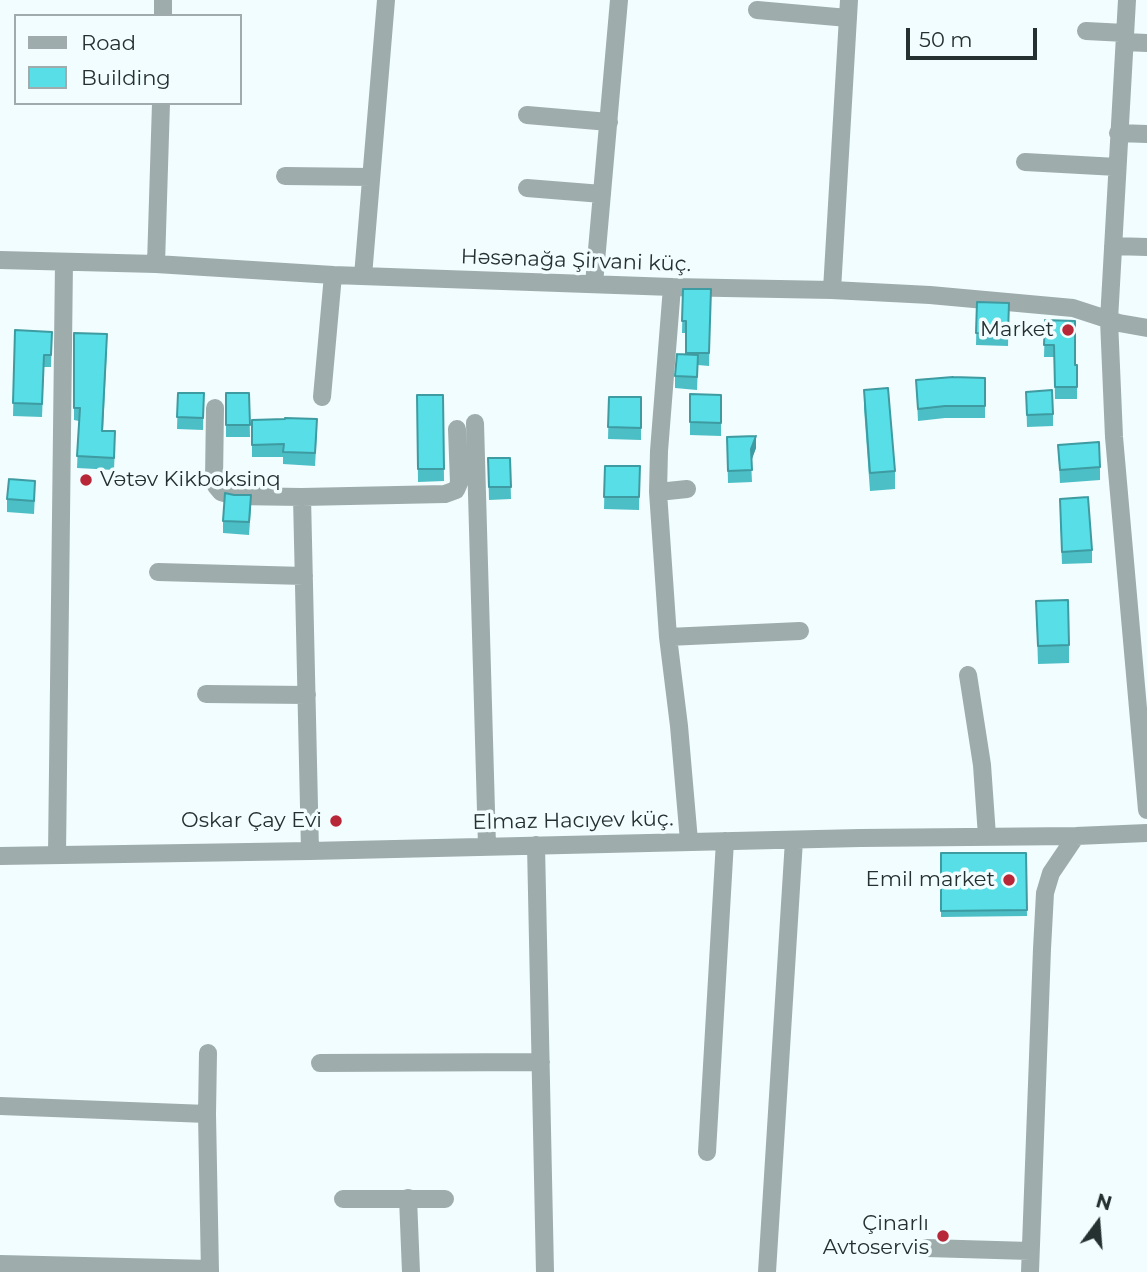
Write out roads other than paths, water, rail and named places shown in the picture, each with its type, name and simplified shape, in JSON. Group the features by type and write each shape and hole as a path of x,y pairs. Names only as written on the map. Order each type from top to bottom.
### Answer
{"street":[{"path":"363,276 386,0"},
{"path":"594,284 620,0"},
{"path":"1127,0 1109,320 1114,437 1147,810"},
{"path":"757,10 849,9 832,290"},
{"path":"1086,31 1147,43"},
{"path":"156,264 161,105"},
{"path":"527,115 609,122"},
{"path":"1118,133 1147,134"},
{"path":"1025,162 1116,167"},
{"path":"285,176 371,177"},
{"path":"527,188 602,194"},
{"path":"1113,246 1147,247"},
{"name":"Həsənağa Şirvani küç.","path":"0,260 156,264 333,275 930,295 1053,306 1084,311 1109,320 1147,328"},
{"path":"57,855 64,262"},
{"path":"322,397 333,275"},
{"path":"673,287 658,492 668,637 689,841"},
{"path":"215,408 214,480 221,492 235,496 445,494 456,490 458,483 457,429"},
{"path":"475,423 487,846"},
{"path":"658,492 687,489"},
{"path":"302,497 310,851"},
{"path":"158,572 304,576"},
{"path":"668,637 800,631"},
{"path":"968,675 982,765 987,836"},
{"path":"205,694 307,695"},
{"name":"Elmaz Hacıyev küç.","path":"0,856 1147,833"},
{"path":"1030,1272 1045,893 1051,873 1076,836"},
{"path":"767,1272 794,840"},
{"path":"706,1152 725,841"},
{"path":"536,845 545,1272"},
{"path":"0,1264 210,1270 208,1053"},
{"path":"320,1063 541,1062"},
{"path":"0,1106 207,1114"},
{"path":"408,1198 411,1272"},
{"path":"343,1199 445,1199"},
{"path":"927,1248 1031,1251"}],"place":[{"name":"Market","path":"1068,330"},
{"name":"Vətəv Kikboksinq","path":"86,480"},
{"name":"Oskar Çay Evi","path":"336,821"},
{"name":"Emil market","path":"1009,880"},
{"name":"Çinarlı Avtoservis","path":"943,1236"}]}
